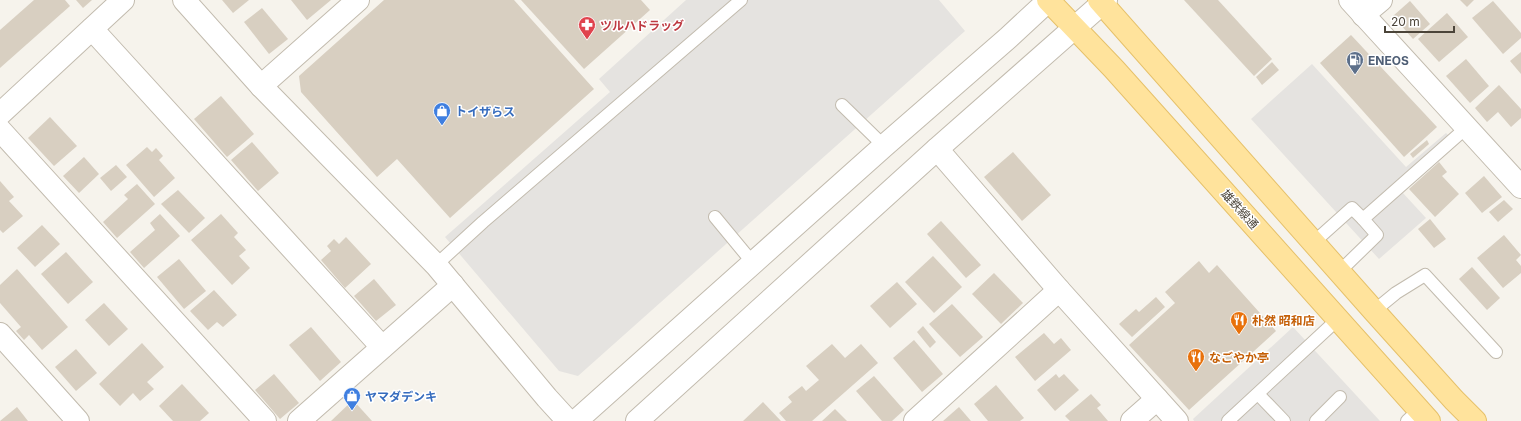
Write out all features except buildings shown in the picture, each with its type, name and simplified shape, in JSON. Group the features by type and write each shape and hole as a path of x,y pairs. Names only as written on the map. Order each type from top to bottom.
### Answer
{"main road":[{"name":"雄鉄線通","path":"1049,0 1114,69 1338,319 1418,417"},
{"path":"1102,1 1374,311 1454,400 1475,421"}],"street":[{"path":"0,114 123,0"},
{"path":"184,0 261,86 436,265 568,421"},
{"path":"261,86 358,0"},
{"path":"576,421 1049,0"},
{"path":"1381,0 1357,8 1521,187"},
{"path":"637,421 937,149 1075,28 1102,1"},
{"path":"92,29 382,347"},
{"path":"0,130 265,421"},
{"path":"937,149 1177,421"},
{"path":"299,421 453,285"},
{"path":"915,421 1060,290"},
{"path":"0,334 78,421"},
{"path":"1132,421 1157,399"}],"lane":[{"path":"436,265 483,222 741,0"},
{"path":"842,105 884,146"},
{"path":"1363,219 1466,128"},
{"path":"1314,242 1352,208 1363,219 1377,235 1340,271"},
{"path":"715,217 754,263"},
{"path":"1374,311 1396,293 1425,275 1496,352"},
{"path":"1228,421 1338,319"},
{"path":"1258,394 1284,421"},
{"path":"1316,421 1340,397"}],"shaded area":[{"path":"686,0 939,0 965,31 578,376 559,371 445,237 610,92 599,79"},
{"path":"1312,64 1406,167 1446,133 1457,144 1402,192 1426,218 1379,259 1251,119"},
{"path":"1293,327 1380,421 1194,421 1193,419"}],"place":[{"name":"ツルハドラッグ","path":"587,40"},
{"name":"ENEOS","path":"1355,75"},
{"name":"トイザらス","path":"442,126"},
{"name":"朴然 昭和店","path":"1239,335"},
{"name":"なごやか亭","path":"1196,372"},
{"name":"ヤマダデンキ","path":"352,411"}]}
